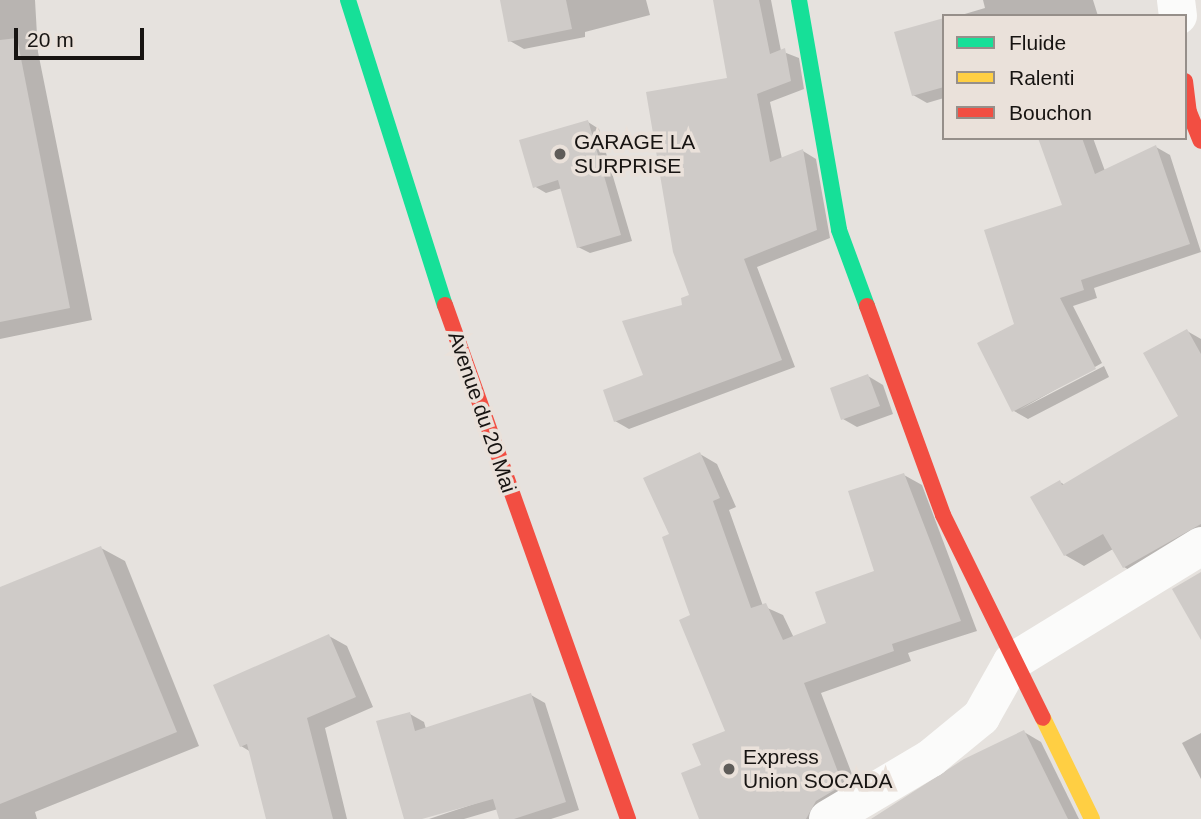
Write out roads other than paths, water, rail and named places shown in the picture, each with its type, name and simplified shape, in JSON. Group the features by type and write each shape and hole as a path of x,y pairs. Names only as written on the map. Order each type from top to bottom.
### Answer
{"street":[{"name":"Avenue du 20 Mai","path":"348,0 431,265 628,819"},
{"path":"799,0 839,230 943,515 1012,662 1092,819"},
{"path":"1187,96 1189,112 1201,141"},
{"path":"828,819 931,758 981,718 1012,662 1201,546"}],"place":[{"name":"GARAGE LA SURPRISE","path":"560,154"},
{"name":"Express Union SOCADA","path":"729,769"}]}
